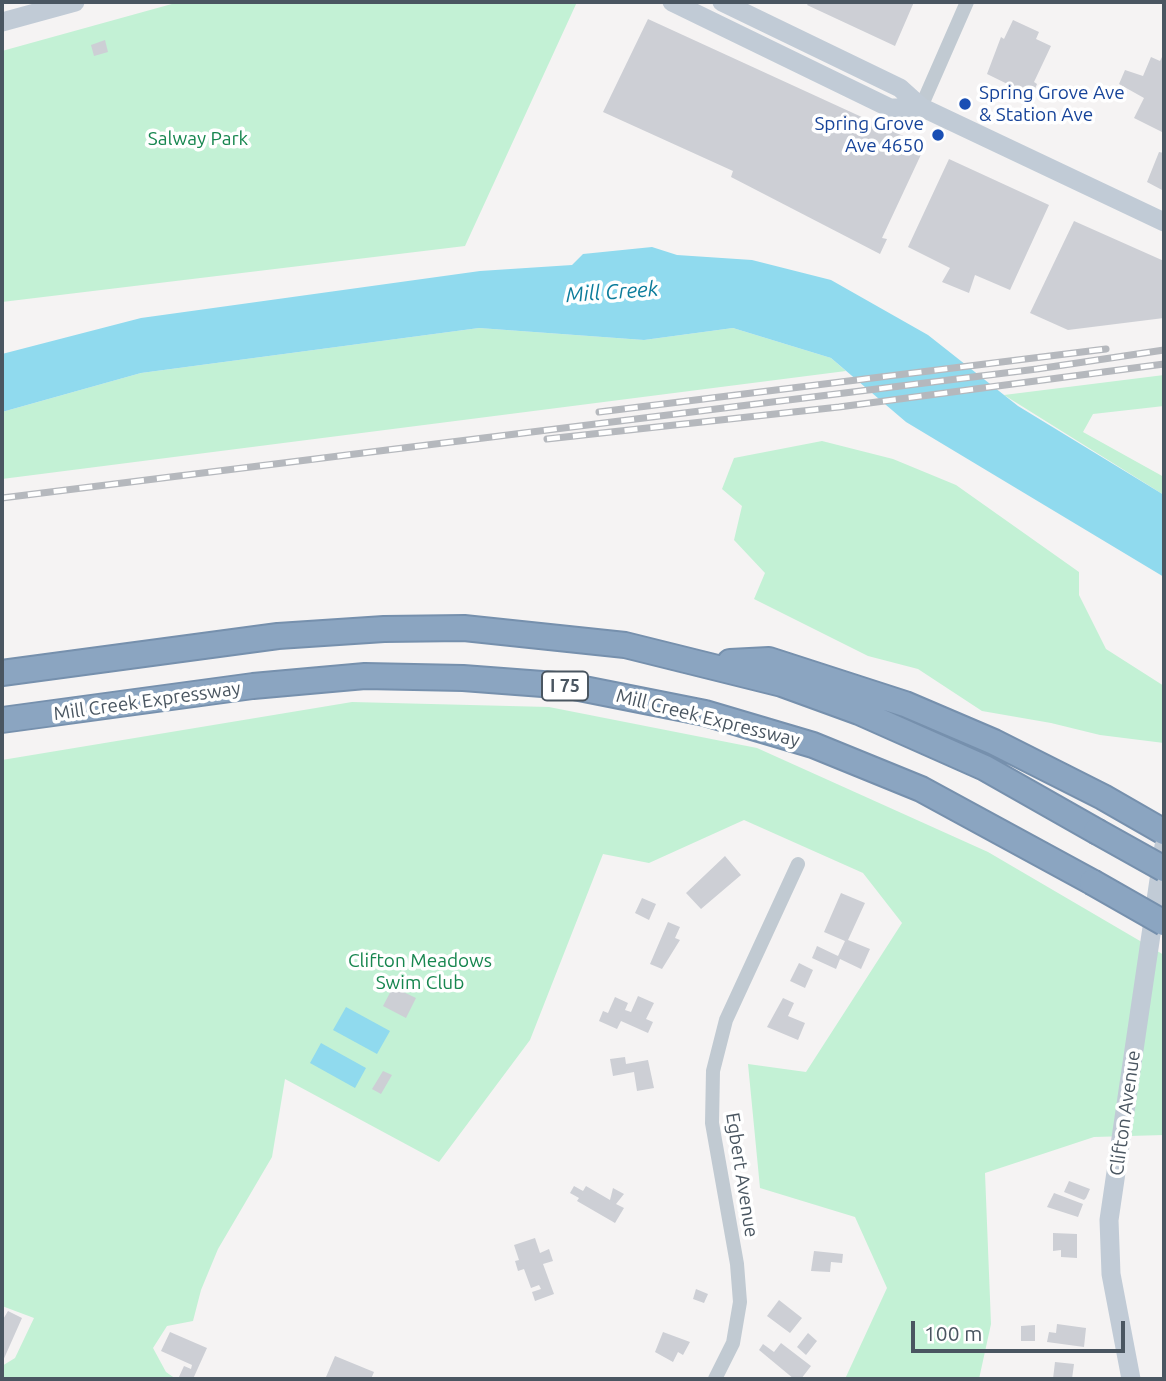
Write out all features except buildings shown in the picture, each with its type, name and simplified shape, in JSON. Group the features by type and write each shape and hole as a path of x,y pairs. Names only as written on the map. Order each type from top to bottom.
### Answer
{"highway":[{"path":"2,673 278,636 384,629 464,628 543,634 625,645 782,684 898,728 985,768 1164,869"},
{"path":"705,663 769,660 810,671 905,704 994,742 1103,797 1164,832"},
{"name":"Mill Creek Expressway","path":"2,720 253,687 365,676 463,678 591,690 705,713 813,745 931,794 1164,923"}],"main road":[{"path":"2,22 75,2"},
{"path":"672,2 890,108 921,107"},
{"path":"722,2 900,88 921,107 1164,222"},
{"name":"Clifton Avenue","path":"1131,1379 1111,1274 1109,1220 1164,846"}],"street":[{"path":"921,107 967,2"},
{"name":"Egbert Avenue","path":"715,1379 733,1343 740,1302 737,1264 712,1123 713,1071 726,1020 798,864"}],"green space":[{"name":"Salway Park","path":"179,2 577,2 465,246 2,302 2,51"},
{"path":"479,328 644,340 733,328 831,358 846,371 2,479 2,412 141,373"},
{"path":"1164,375 1164,406 1093,414 1083,432 1164,477 1164,495 1004,395"},
{"path":"822,441 893,459 956,485 1079,572 1079,595 1106,649 1164,686 1164,743 1100,735 982,711 918,669 868,656 754,599 765,573 734,540 742,506 722,489 734,458"},
{"name":"Clifton Meadows Swim Club","path":"352,702 549,707 757,748 988,852 1164,955 1164,1135 1094,1137 985,1173 991,1324 979,1379 845,1379 887,1288 855,1217 760,1188 748,1064 806,1072 902,923 863,873 744,820 649,863 603,854 530,1040 439,1162 285,1079 272,1157 218,1249 201,1290 193,1321 167,1326 153,1348 166,1372 176,1379 2,1379 2,1366 15,1358 34,1318 2,1306 2,760"}],"water":[{"name":"Mill Creek","path":"652,247 677,255 752,260 831,280 928,335 1018,406 1164,495 1164,577 906,422 831,358 733,328 644,340 479,328 141,373 2,412 2,354 141,318 480,271 572,265 583,254"},
{"path":"346,1007 390,1031 377,1054 333,1030"},
{"path":"321,1043 366,1068 355,1088 310,1063"}],"railway":[{"path":"599,412 1106,349"},
{"path":"2,498 1037,369 1164,350"},
{"path":"547,439 839,407 1164,364"}],"place":[{"name":"Spring Grove Ave & Station Ave","path":"965,104"},
{"name":"Spring Grove Ave 4650","path":"938,135"}]}
